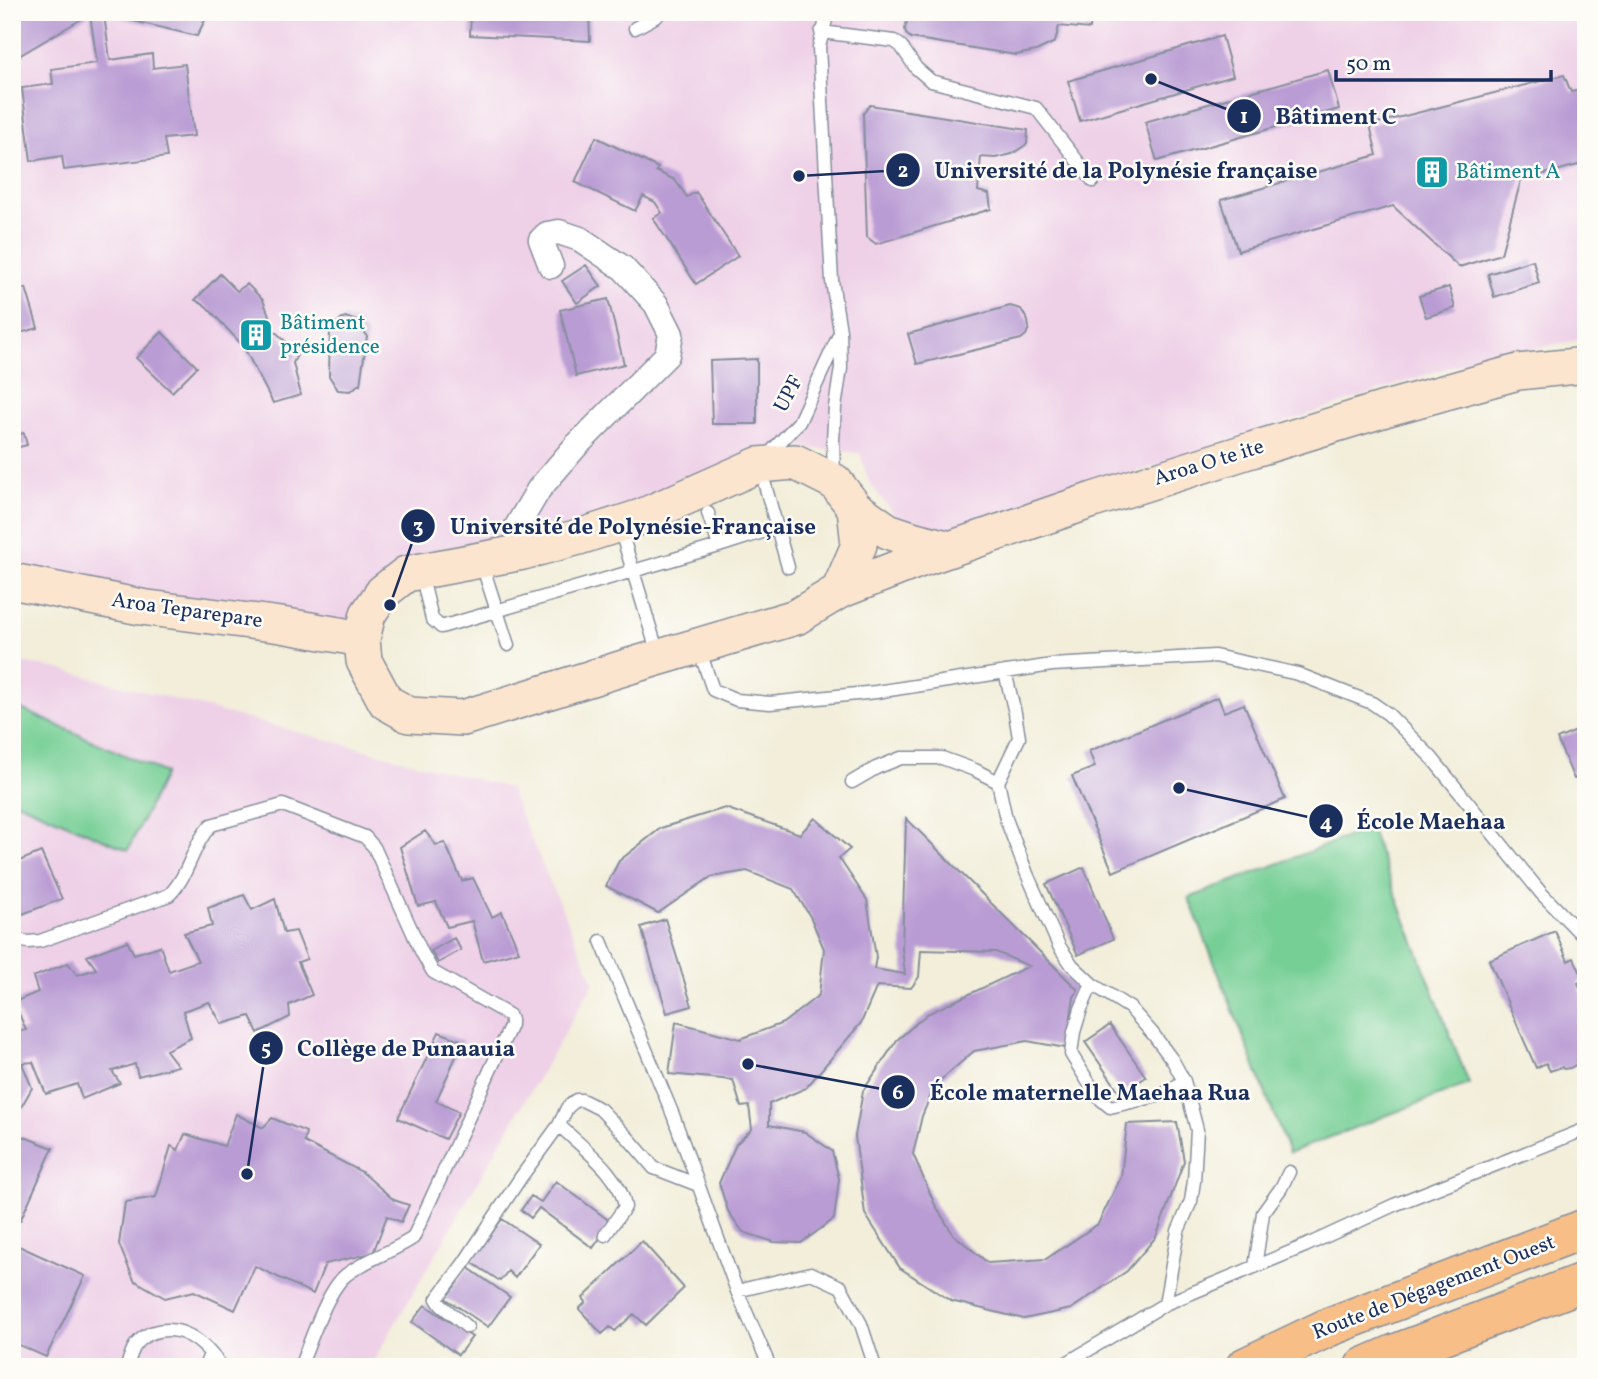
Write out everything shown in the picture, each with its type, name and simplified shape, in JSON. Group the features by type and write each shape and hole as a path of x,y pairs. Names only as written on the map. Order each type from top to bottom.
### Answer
{"highway":[{"name":"Route de Dégagement Ouest","path":"1245,1367 1329,1327 1586,1228"},
{"path":"1364,1367 1586,1281"}],"main road":[{"name":"Aroa O te ite","path":"362,639 364,661 386,702 409,715 463,718 796,617 839,591 950,549 1093,500 1385,409 1518,372 1586,365"},
{"path":"362,639 368,614 383,592 407,574 523,552 641,517 795,462 845,495 888,531 950,549"},
{"path":"839,591 859,545 845,495"},
{"name":"Aroa Teparepare","path":"12,581 141,607 281,625 362,639"}],"street":[{"path":"523,552 516,528 539,489 576,446 667,355 671,334 656,304 623,268 580,239 559,232 547,234 541,240 551,266"}],"lane":[{"path":"635,28 659,12"},
{"path":"828,12 819,47 832,281 840,331 841,368 833,440 845,495"},
{"path":"821,32 894,41 930,81 1036,107 1093,181"},
{"name":"UPF","path":"761,475 799,422 840,331"},
{"path":"761,475 788,567"},
{"path":"708,513 719,546"},
{"path":"619,524 659,657"},
{"path":"425,590 432,619 441,627 778,527"},
{"path":"486,577 508,645"},
{"path":"698,646 713,690 737,700 770,702 876,692 1052,664 1215,656 1298,674 1372,703 1388,715 1431,757 1541,893 1586,942"},
{"path":"1005,672 1019,738 998,782 1006,819 1027,874 1059,946 1072,965 1092,984 1130,1008 1173,1061 1184,1081 1197,1130 1191,1201 1178,1231 1165,1304"},
{"path":"852,782 901,758 942,758 998,782"},
{"path":"12,939 40,942 169,895 179,886 204,832 211,825 282,805 365,837 374,847 433,972 509,1014 511,1025 412,1238 349,1273 337,1283 300,1367"},
{"path":"601,942 673,1115 737,1291 771,1367"},
{"path":"1092,984 1080,1009 1071,1054 1097,1096 1110,1107 1162,1095 1184,1081"},
{"path":"467,1327 437,1299 559,1125 566,1108 576,1100 582,1100 600,1109 654,1168 698,1185"},
{"path":"559,1125 606,1170 621,1191 625,1207 605,1235"},
{"path":"1060,1367 1165,1304 1305,1246 1394,1205 1586,1129"},
{"path":"1255,1267 1263,1213 1289,1172"},
{"path":"737,1291 811,1273 841,1287 861,1324 875,1367"},
{"path":"127,1367 135,1346 156,1330 172,1330 190,1336 222,1367"},
{"path":"205,1367 210,1353"}],"shaded area":[{"path":"12,12 1586,12 1586,340 1464,362 950,535 894,515 869,482 860,453 796,447 512,545 447,547 397,565 348,629 12,573"},
{"path":"12,662 55,668 509,788 594,982 370,1367 12,1367"}],"green space":[{"path":"12,705 165,773 128,850 12,800"},
{"path":"1370,828 1469,1084 1289,1153 1189,898"}],"building":[{"path":"205,12 206,18 197,36 104,14 110,60 152,54 153,68 185,64 194,136 164,139 167,157 64,170 62,156 31,161 22,88 53,84 51,69 97,63 90,14 12,60 12,14"},
{"path":"471,12 589,12 590,41 470,35"},
{"path":"909,12 1092,12 1090,29 1059,26 1055,42 1036,51 1016,55 911,38 905,29"},
{"path":"1222,36 1233,76 1080,121 1068,81"},
{"path":"1328,70 1339,109 1157,161 1145,122"},
{"name":"Bâtiment A","path":"1564,75 1571,92 1586,89 1586,163 1521,180 1501,254 1459,267 1393,206 1238,251 1221,200 1377,155 1370,125"},
{"path":"870,105 1028,130 1027,144 1012,154 995,158 981,157 978,191 989,194 991,209 876,244 867,237 863,114"},
{"path":"596,137 658,168 656,171 675,180 687,197 696,192 738,256 696,284 653,218 662,213 655,202 643,196 635,211 575,182"},
{"path":"1533,260 1539,283 1494,297 1488,274"},
{"path":"586,265 601,286 577,303 562,281"},
{"name":"Bâtiment présidence","path":"220,274 237,291 247,284 263,300 270,318 267,324 298,353 293,363 301,395 273,403 243,346 206,306 195,300"},
{"path":"1449,287 1455,308 1426,317 1419,296"},
{"path":"26,288 38,328 12,335 12,291"},
{"path":"608,299 624,364 576,376 560,310"},
{"path":"1010,306 1021,309 1028,321 1029,328 1021,339 917,364 908,334"},
{"path":"345,317 357,321 367,336 360,385 351,391 338,390 329,376 330,328"},
{"path":"162,332 197,367 172,392 136,358"},
{"path":"757,359 757,424 712,424 710,361"},
{"path":"24,433 27,445 12,449 12,436"},
{"path":"1218,697 1224,712 1244,704 1285,799 1113,872 1072,776 1095,767 1089,751"},
{"path":"1586,727 1586,774 1574,779 1557,739"},
{"path":"725,808 800,834 815,818 850,849 839,858 867,900 876,957 874,969 905,974 902,949 906,818 1078,990 1074,997 1066,1048 1027,1041 974,1051 935,1085 922,1116 913,1154 935,1205 953,1234 988,1263 1046,1259 1098,1224 1121,1177 1127,1124 1177,1122 1184,1161 1156,1237 1127,1271 1071,1309 1024,1319 951,1301 900,1268 865,1214 855,1136 863,1091 897,1040 927,1014 1029,966 996,952 921,950 919,977 911,988 877,986 861,1023 806,1088 769,1104 769,1125 805,1132 832,1151 839,1179 834,1219 801,1243 774,1242 743,1232 728,1211 719,1183 736,1144 752,1129 749,1106 741,1107 733,1080 669,1074 676,1022 740,1039 783,1023 819,995 824,949 811,918 793,889 747,871 711,877 658,913 606,886 619,861 661,828"},
{"path":"425,831 436,845 445,843 462,881 473,878 492,917 502,912 519,951 483,961 472,921 447,927 436,902 418,906 400,847"},
{"path":"41,852 62,899 17,916 12,908 12,864"},
{"path":"1084,867 1113,939 1078,955 1046,884"},
{"path":"244,895 252,910 275,899 284,933 296,931 307,959 298,962 312,995 289,1005 290,1017 258,1033 250,1016 222,1024 209,1002 183,1011 191,1038 166,1050 178,1066 138,1076 135,1064 112,1071 120,1083 82,1099 77,1084 46,1094 33,1062 22,1063 32,1088 12,1123 12,1026 17,1032 26,1030 14,1002 38,992 33,977 68,963 77,975 96,969 87,956 127,941 134,954 160,946 169,971 198,961 184,933 212,926 208,908"},
{"path":"665,919 692,1006 667,1013 641,927"},
{"path":"1555,931 1568,961 1574,958 1584,980 1578,983 1586,1003 1586,1056 1570,1068 1562,1067 1550,1071 1546,1063 1536,1068 1489,960"},
{"path":"454,938 461,950 438,963 431,951"},
{"path":"1110,1025 1146,1077 1121,1094 1085,1042"},
{"path":"439,1032 463,1041 436,1101 459,1112 445,1139 398,1118"},
{"path":"236,1114 263,1128 272,1118 306,1132 304,1142 362,1172 394,1200 409,1205 401,1222 387,1216 373,1253 325,1264 313,1294 255,1266 235,1310 194,1291 165,1298 134,1280 125,1259 119,1244 125,1202 156,1197 171,1146 178,1150 185,1134 224,1146"},
{"path":"22,1136 53,1148 20,1221 12,1218 12,1155"},
{"path":"556,1181 611,1222 593,1248 539,1208 531,1218 521,1210 531,1196 541,1202"},
{"path":"502,1219 539,1244 515,1278 508,1271 500,1281 471,1262"},
{"path":"642,1241 684,1288 646,1325 634,1314 615,1331 610,1327 602,1334 579,1309 586,1302 583,1298"},
{"path":"12,1243 85,1276 46,1357 12,1342"},
{"path":"467,1267 510,1297 488,1327 445,1298"},
{"path":"425,1305 472,1337 458,1355 412,1322"}],"place":[{"name":"Bâtiment C","path":"1151,79"},
{"name":"Bâtiment A","path":"1432,172"},
{"name":"Université de la Polynésie française","path":"799,176"},
{"name":"Bâtiment présidence","path":"256,335"},
{"name":"Université de Polynésie-Française","path":"390,605"},
{"name":"École Maehaa","path":"1179,788"},
{"name":"École maternelle Maehaa Rua","path":"748,1064"},
{"name":"Collège de Punaauia","path":"247,1174"}]}
